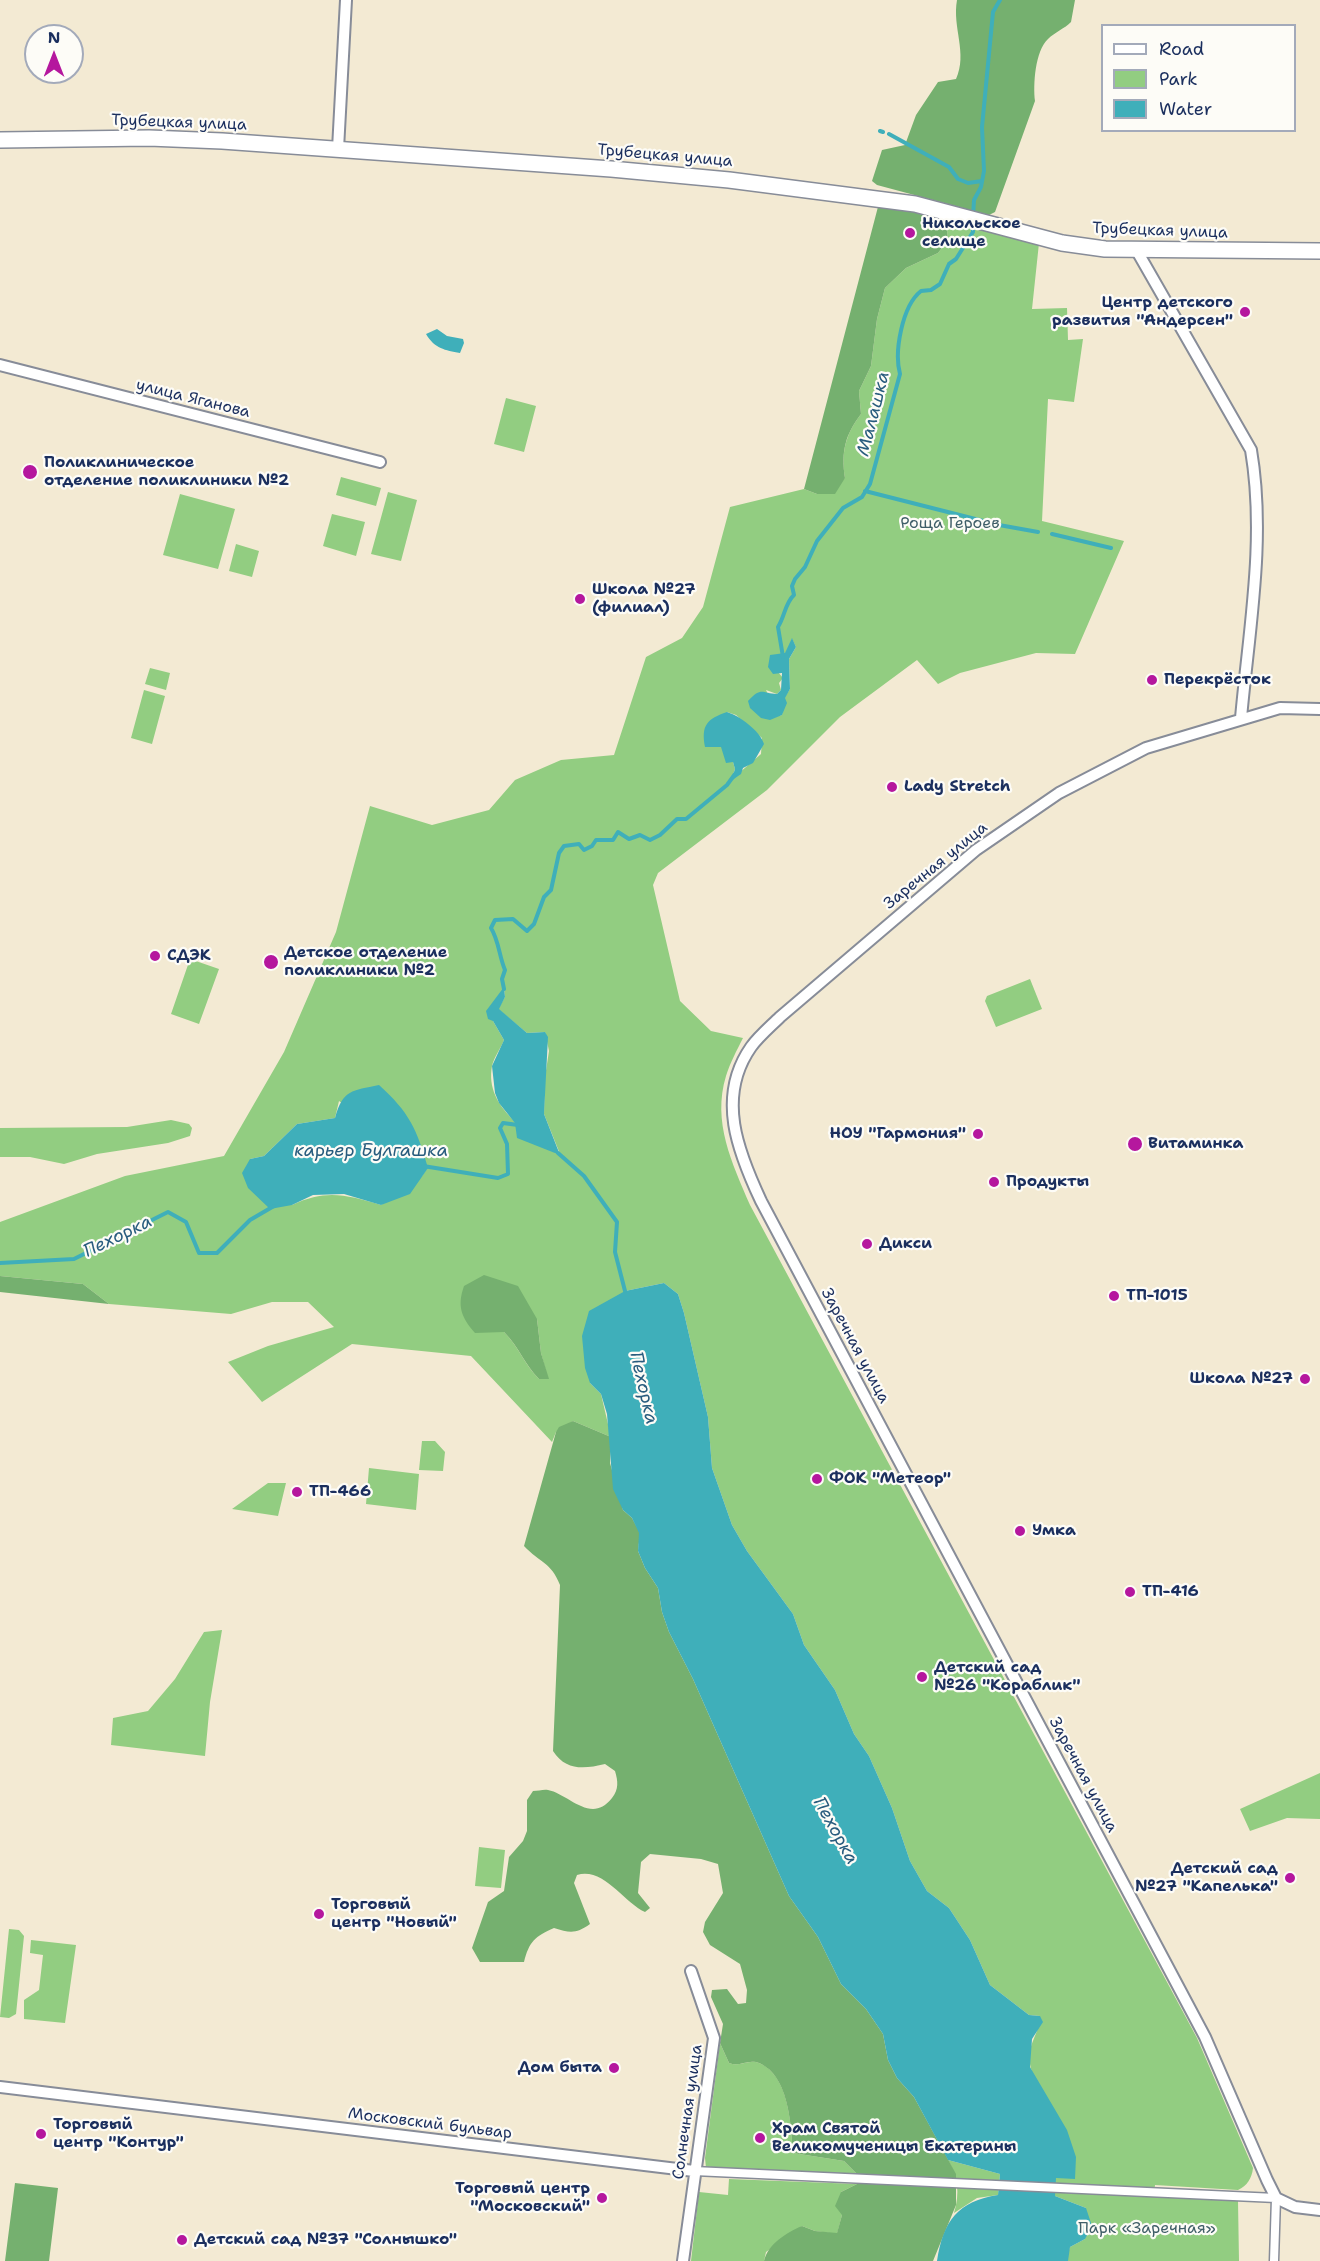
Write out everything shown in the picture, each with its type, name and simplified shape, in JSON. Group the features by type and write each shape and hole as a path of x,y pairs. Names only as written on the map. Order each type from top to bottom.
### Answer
{"main road":[{"name":"Трубецкая улица","path":"0,140 149,138 338,149 729,180 915,204 1062,243 1137,251 1320,251"}],"street":[{"path":"338,149 346,0"},
{"path":"1137,251 1251,450 1257,486 1259,532 1241,718"},
{"name":"улица Яганова","path":"0,365 380,462"},
{"name":"Заречная улица","path":"1274,2261 1276,2198 1205,2037 761,1201 740,1155 731,1115 736,1080 752,1046 780,1017 976,850 1059,793 1135,751 1280,708 1320,709"},
{"name":"Солнечная улица","path":"684,2261 694,2171 714,2038 691,1971"},
{"name":"Московский бульвар","path":"0,2087 694,2171 1276,2198"},
{"path":"1276,2198 1295,2207 1320,2210"}],"green space":[{"path":"957,0 1075,0 1071,22 1048,39 1040,52 1034,86 1035,101 995,212 989,215 877,185 872,181 882,150 905,145 916,115 938,82 956,79 961,60 956,20"},
{"path":"879,203 951,219 947,229 948,240 938,253 906,268 885,288 877,319 871,366 859,391 861,414 851,429 844,452 845,478 835,494 817,494 804,489"},
{"path":"951,219 1039,243 1032,309 1067,308 1068,340 1083,339 1074,402 1048,399 1042,521 1124,541 1075,654 1036,653 960,673 938,684 917,660 840,717 767,790 658,873 653,885 680,1001 711,1031 743,1038 726,1076 721,1110 726,1142 750,1205 1197,2038 1253,2168 1248,2181 1238,2190 1155,2185 1154,2196 1238,2201 1239,2261 1068,2261 1070,2247 1085,2239 1086,2208 1055,2196 1053,2156 1040,2090 1030,2064 1030,2050 1040,2016 1029,2015 990,1985 970,1940 949,1908 927,1891 910,1861 892,1808 869,1756 854,1734 835,1690 804,1645 793,1614 747,1551 732,1525 712,1468 708,1417 678,1294 664,1283 625,1291 590,1383 601,1394 611,1437 573,1421 556,1432 552,1442 471,1356 352,1344 262,1402 228,1362 268,1346 334,1327 308,1302 272,1302 231,1314 109,1304 83,1284 0,1276 0,1222 125,1176 224,1156 284,1052 336,932 370,806 432,825 489,810 515,780 561,760 614,755 646,657 682,638 703,607 730,507 804,489 817,494 845,478 844,452 851,429 861,414 859,391 871,366 877,319 885,288 906,268 938,253 948,240 947,229","holes":["792,639 796,647 789,659 790,689 784,698 782,715 778,716 766,690 777,694 781,690 779,683 783,678 778,672","727,712 736,715 762,738 761,754 731,780 735,769 733,762 724,751 722,733","504,988 505,997 498,1009 527,1033 545,1032 549,1051 545,1077 544,1114 560,1154 512,1119 495,1095 491,1081 492,1066 504,1040 493,1021","339,1101 428,1167 422,1176 381,1205 336,1195 316,1197 292,1205 250,1159 264,1156 297,1124 335,1118","537,1319 541,1353 548,1379 539,1379 504,1332"]},
{"path":"506,398 536,406 524,452 494,444"},
{"path":"341,477 381,488 376,506 336,495"},
{"path":"388,492 417,500 401,561 371,554"},
{"path":"180,494 235,509 218,569 163,555"},
{"path":"332,514 365,522 356,556 323,546"},
{"path":"236,544 259,551 252,577 229,571"},
{"path":"150,668 170,673 166,690 145,684"},
{"path":"144,690 165,696 152,744 131,738"},
{"path":"190,959 219,969 199,1024 171,1014"},
{"path":"1030,979 1042,1009 996,1027 985,1001 987,996"},
{"path":"171,1120 189,1124 192,1128 190,1136 168,1143 97,1154 64,1164 30,1157 0,1157 0,1128 127,1127"},
{"path":"484,1275 518,1286 537,1319 541,1353 549,1379 539,1379 504,1332 475,1333 466,1322 461,1305 464,1286"},
{"path":"0,1276 83,1284 109,1304 0,1292"},
{"path":"573,1421 611,1437 610,1463 623,1510 632,1518 640,1533 638,1551 645,1568 658,1588 662,1612 669,1632 693,1679 789,1896 818,1937 841,1984 866,2009 883,2034 888,2060 897,2078 914,2097 956,2174 956,2205 933,2261 764,2261 769,2249 778,2240 802,2226 815,2231 837,2233 842,2215 835,2206 841,2192 857,2184 857,2174 844,2161 793,2153 786,2101 775,2076 756,2062 729,2063 720,2043 723,2024 711,1997 712,1990 727,1989 738,2004 746,2003 747,1990 740,1964 710,1945 703,1932 705,1922 723,1893 718,1864 701,1859 650,1854 641,1862 638,1893 650,1908 645,1912 596,1876 577,1875 574,1883 590,1924 577,1931 569,1932 554,1928 542,1934 528,1949 524,1962 480,1962 472,1948 488,1902 504,1891 509,1857 523,1841 527,1831 527,1800 533,1791 548,1790 580,1806 596,1809 604,1806 612,1798 617,1788 615,1771 605,1764 576,1767 558,1758 553,1751 560,1585 549,1567 524,1546 556,1432 559,1427"},
{"path":"422,1441 435,1441 445,1452 443,1471 419,1470"},
{"path":"369,1468 419,1474 416,1510 366,1504"},
{"path":"268,1483 286,1483 278,1516 232,1509"},
{"path":"222,1630 210,1702 205,1756 111,1745 113,1718 148,1711 175,1679 204,1632"},
{"path":"1320,1773 1320,1819 1287,1818 1250,1831 1240,1809"},
{"path":"479,1847 505,1850 501,1888 475,1886"},
{"path":"9,1929 19,1930 24,1936 16,2014 9,2018 0,2017"},
{"path":"31,1940 76,1945 65,2023 24,2019 24,2000 39,1990 43,1955 30,1953"},
{"path":"720,2043 729,2063 756,2062 775,2076 786,2100 793,2153 844,2161 857,2174 706,2168 705,2158"},
{"path":"948,2160 1000,2174 998,2195 977,2198 954,2213 957,2185"},
{"path":"729,2179 857,2184 841,2192 842,2215 837,2234 815,2231 802,2226 766,2252 764,2261 691,2261 699,2192 728,2195"},
{"path":"15,2183 58,2188 49,2261 5,2261"}],"water":[{"path":"437,329 447,336 463,339 464,343 460,353 445,350 433,343 426,334"},
{"path":"792,638 796,647 789,659 790,689 785,698 787,703 782,715 770,720 761,718 750,708 748,701 759,692 777,694 781,690 782,673 773,674 768,667 770,655 785,653"},
{"path":"727,712 749,725 764,744 753,763 743,768 741,774 731,781 735,769 733,762 726,763 721,747 705,747 704,739 705,728 710,720"},
{"path":"504,987 505,997 499,1009 527,1033 545,1032 548,1037 544,1114 560,1155 517,1138 515,1123 499,1103 495,1093 492,1066 504,1040 493,1021 488,1019 486,1011"},
{"name":"карьер Булгашка","path":"379,1085 398,1104 411,1122 428,1168 410,1194 381,1205 344,1194 313,1195 292,1205 270,1209 248,1188 242,1173 250,1159 264,1156 297,1124 335,1118 341,1101 355,1090"},
{"path":"664,1283 678,1294 684,1313 708,1417 712,1468 732,1525 747,1551 793,1614 804,1645 835,1690 854,1734 869,1756 892,1808 910,1861 927,1891 949,1908 970,1940 990,1985 1029,2015 1040,2016 1043,2022 1032,2039 1030,2067 1067,2130 1076,2157 1075,2179 1056,2178 1055,2196 1086,2208 1092,2226 1085,2239 1070,2247 1068,2261 937,2261 948,2224 955,2215 972,2202 998,2195 1000,2174 948,2160 914,2097 897,2078 888,2060 883,2034 866,2009 841,1984 818,1937 789,1896 693,1679 669,1632 662,1612 658,1588 645,1568 638,1551 639,1533 632,1518 623,1510 613,1489 607,1414 601,1394 590,1383 585,1368 582,1336 589,1311 625,1291"}],"waterway":[{"name":"Малашка","path":"973,217 974,200 981,187 984,171 982,127 993,12 1000,0"},
{"path":"889,134 949,167 958,179 968,183 982,181"},
{"name":"Малашка","path":"783,657 778,627 794,595 792,586 795,579 805,567 817,541 843,508 862,497 870,484 900,374 898,354 904,318 914,298 921,291 931,290 940,284 949,264 956,259 973,232 973,224"},
{"path":"865,491 999,525 1038,532"},
{"path":"1052,534 1111,548"},
{"name":"Малашка","path":"504,989 502,979 505,970 491,928 495,920 513,919 527,931 534,924 544,897 551,890 559,853 564,846 579,844 584,850 592,846 596,840 613,840 618,832 629,839 640,835 650,840 660,835 677,819 686,819 727,785 735,774"},
{"name":"Пехорка","path":"423,1166 498,1178 508,1174 507,1144 500,1128 503,1123 518,1125"},
{"name":"Пехорка","path":"558,1153 584,1176 617,1222 615,1252 625,1291"},
{"name":"Пехорка","path":"0,1263 74,1259 168,1212 186,1222 199,1253 217,1253 250,1220 274,1206"}],"place":[{"name":"Никольское селище","path":"910,233"},
{"name":"Центр детского развития \"Андерсен\"","path":"1245,312"},
{"name":"Поликлиническое отделение поликлиники №2","path":"30,472"},
{"name":"Школа №27 (филиал)","path":"580,599"},
{"name":"Перекрёсток","path":"1152,680"},
{"name":"Lady Stretch","path":"892,787"},
{"name":"СДЭК","path":"155,956"},
{"name":"Детское отделение поликлиники №2","path":"271,962"},
{"name":"НОУ \"Гармония\"","path":"978,1134"},
{"name":"Витаминка","path":"1135,1144"},
{"name":"Продукты","path":"994,1182"},
{"name":"Дикси","path":"867,1244"},
{"name":"ТП-1015","path":"1114,1296"},
{"name":"Школа №27","path":"1305,1379"},
{"name":"ФОК \"Метеор\"","path":"817,1479"},
{"name":"ТП-466","path":"297,1492"},
{"name":"Умка","path":"1020,1531"},
{"name":"ТП-416","path":"1130,1592"},
{"name":"Детский сад №26 \"Кораблик\"","path":"922,1677"},
{"name":"Детский сад №27 \"Капелька\"","path":"1290,1878"},
{"name":"Торговый центр \"Новый\"","path":"319,1914"},
{"name":"Дом быта","path":"614,2068"},
{"name":"Торговый центр \"Контур\"","path":"41,2134"},
{"name":"Храм Святой Великомученицы Екатерины","path":"760,2138"},
{"name":"Торговый центр \"Московский\"","path":"602,2198"},
{"name":"Детский сад №37 \"Солнышко\"","path":"182,2240"}],"park label":[{"name":"Роща Героев","path":"950,524"},
{"name":"Парк «Заречная»","path":"1147,2229"}]}
